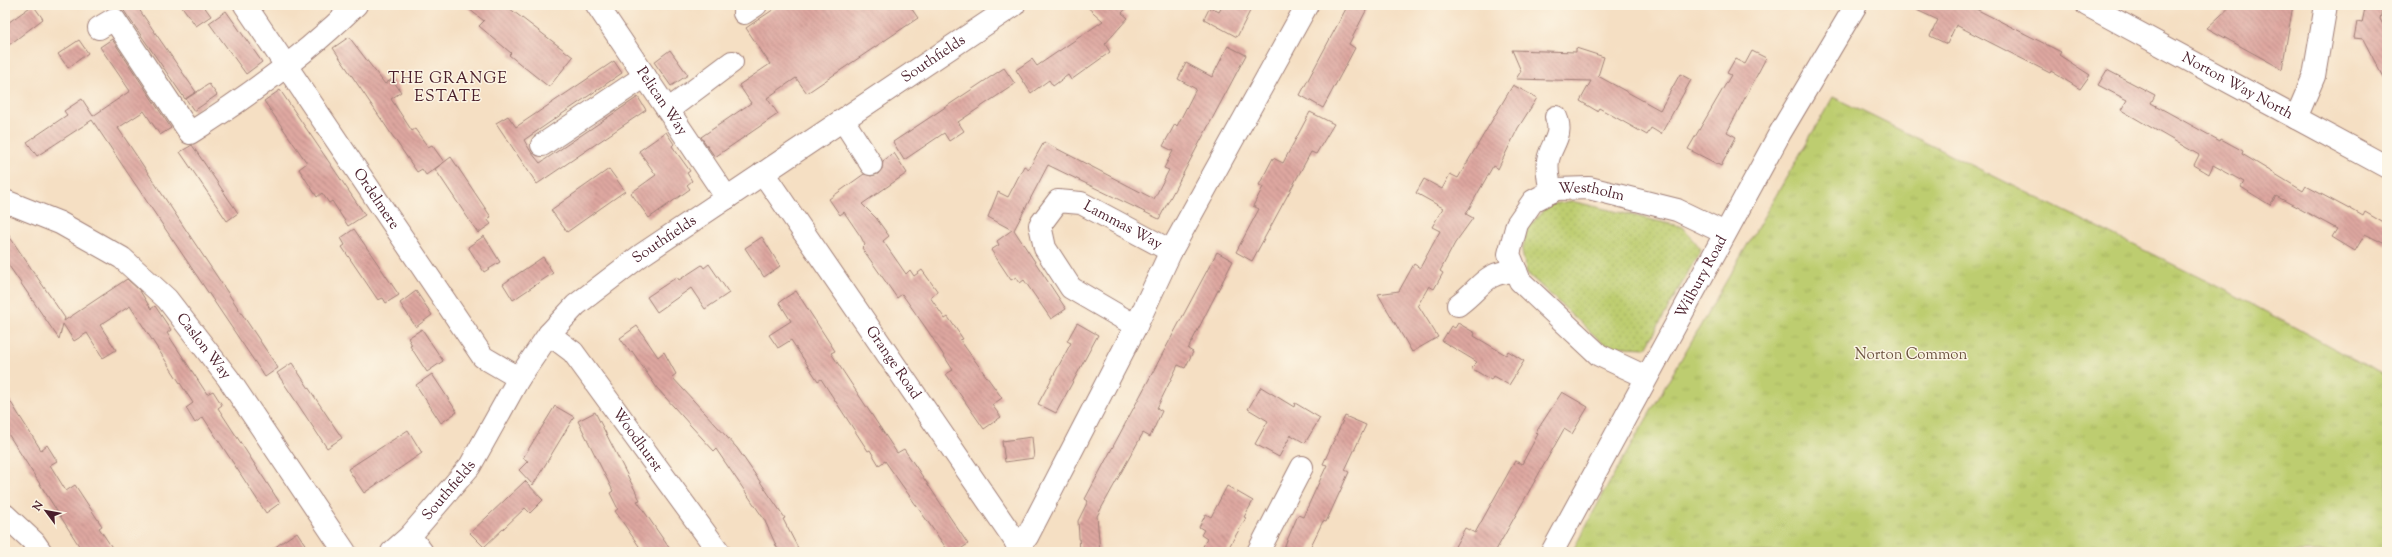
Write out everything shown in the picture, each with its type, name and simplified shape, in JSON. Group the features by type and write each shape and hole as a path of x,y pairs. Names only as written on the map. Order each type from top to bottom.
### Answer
{"street":[{"name":"Ordelmere","path":"245,5 483,357 519,378"},
{"path":"99,28 114,19 190,133 239,102 316,42 356,5"},
{"name":"Pelican Way","path":"597,5 726,198"},
{"name":"Lammas Way","path":"1019,548 1027,537 1136,326 1170,252 1307,5"},
{"name":"Wilbury Road","path":"1552,552 1646,377 1807,85 1856,5"},
{"name":"Norton Way North","path":"2087,5 2387,167"},
{"path":"2296,118 2314,76 2326,5"},
{"name":"Southfields","path":"392,552 416,544 470,466 519,378 549,334 576,305 640,256 843,120 1005,7"},
{"path":"668,110 732,62"},
{"path":"542,145 645,76"},
{"path":"1551,192 1548,158 1557,140 1559,131 1556,117"},
{"path":"843,120 871,164"},
{"name":"Grange Road","path":"763,173 1019,548"},
{"name":"Westholm","path":"1646,377 1599,355 1520,281 1509,254 1517,224 1534,201 1556,189 1589,188 1677,210 1725,233"},
{"name":"Caslon Way","path":"5,201 60,223 122,258 167,299 228,378 345,552"},
{"name":"Lammas Way","path":"1136,326 1071,288 1045,248 1040,225 1058,201 1081,203 1170,252"},
{"path":"1458,305 1474,293 1489,276 1500,272 1516,271"},
{"name":"Woodhurst","path":"549,334 573,352 719,552"},
{"path":"1258,552 1302,467"},
{"path":"5,515 34,542 41,552"}],"green space":[{"name":"Norton Common","path":"1833,97 2229,292 2387,377 2387,552 1572,552 1607,487"},
{"path":"1571,201 1683,227 1701,249 1646,348 1606,346 1527,273 1522,252 1527,229 1548,205"}],"building":[{"path":"33,5 43,19 5,48 5,25"},
{"path":"120,5 136,5 196,92 185,99"},
{"path":"181,5 203,5 211,16 196,26"},
{"path":"464,5 505,5 573,57 549,87 509,55 511,53 479,26 484,21"},
{"path":"780,5 909,5 918,18 807,93 796,78 767,98 778,114 715,157 701,137 751,103 739,85 770,64 746,28"},
{"path":"1085,5 1129,5 1122,13 1128,18 1105,44 1110,52 1071,80 1068,75 1053,86 1049,80 1031,93 1016,70 1032,59 1037,66 1103,21"},
{"path":"1223,5 1253,5 1237,37 1204,19 1210,7 1219,12"},
{"path":"1348,5 1369,5 1349,44 1355,48 1323,108 1300,95"},
{"path":"1906,5 1968,5 2061,52 2059,55 2090,75 2080,89 2051,71 2050,73 1956,25 1947,44 1930,36 1938,20"},
{"path":"2232,5 2293,5 2282,69 2207,28"},
{"path":"2365,8 2382,10 2380,19 2387,32 2387,85 2363,39 2354,38 2357,22 2362,23"},
{"path":"226,11 262,62 246,74 209,23"},
{"path":"349,37 385,84 392,79 401,92 391,99 412,131 415,129 428,147 432,145 444,162 426,175 422,169 417,172 333,48"},
{"path":"112,39 171,128 160,135 144,111 118,128 278,368 265,377 92,120 37,156 27,142 67,115 64,111 82,99 93,116 130,91 100,47"},
{"path":"79,40 88,53 68,68 58,54"},
{"path":"1228,46 1246,55 1159,219 1048,165 1014,230 1066,309 1051,319 1024,280 1020,283 1016,277 1011,280 991,250 999,245 997,241 1012,230 988,217 998,192 1008,197 1024,166 1029,169 1044,142 1154,199 1169,170 1164,168 1173,151 1163,146 1175,124 1177,126 1196,89 1178,79 1186,63 1212,77"},
{"path":"1576,48 1604,57 1598,76 1660,110 1680,74 1691,80 1661,134 1651,128 1647,135 1599,108 1597,111 1580,101 1591,81 1516,79 1521,71 1512,50 1576,52"},
{"path":"670,50 688,75 671,86 654,62"},
{"path":"1752,51 1766,58 1727,132 1736,137 1721,166 1688,149 1731,75 1727,73 1735,59 1745,64"},
{"path":"614,61 622,73 524,140 531,152 540,163 638,97 646,110 537,184 496,123 508,116 516,127"},
{"path":"1004,68 1015,84 958,122 964,131 949,141 944,133 904,160 893,142"},
{"path":"2107,70 2155,95 2151,103 2220,141 2221,139 2243,151 2242,154 2303,191 2306,186 2363,216 2365,212 2387,225 2387,245 2365,234 2355,251 2332,237 2337,229 2276,196 2270,205 2241,187 2244,182 2213,165 2209,174 2194,165 2199,155 2121,110 2127,100 2098,85"},
{"path":"209,84 217,95 194,111 186,99"},
{"path":"1513,85 1537,98 1518,128 1498,169 1493,166 1466,214 1473,218 1455,243 1440,271 1443,273 1434,289 1429,286 1418,305 1438,337 1412,352 1378,294 1399,291 1414,264 1420,268 1440,231 1432,227 1443,208 1416,193 1424,179 1442,189 1450,174 1458,178"},
{"path":"280,90 365,215 348,226 332,201 329,203 322,193 317,197 299,169 307,163 264,101"},
{"path":"1310,112 1334,124 1316,154 1311,152 1252,261 1236,252 1259,209 1253,206 1263,187 1259,185 1273,158 1283,163"},
{"path":"666,132 674,144 672,146 690,171 687,173 692,181 687,185 690,189 649,218 631,193 656,175 639,151"},
{"path":"192,145 238,213 227,221 180,152"},
{"path":"894,153 907,173 862,204 876,218 889,236 883,241 906,274 910,270 914,276 922,270 938,292 930,297 945,319 948,317 963,339 960,340 1002,398 992,405 1001,417 984,429 946,374 953,370 928,331 902,294 897,298 862,248 865,245 861,237 844,212 840,215 829,199 864,174 871,176 878,174 882,169 883,161"},
{"path":"451,157 491,217 487,219 491,224 478,233 435,169"},
{"path":"609,169 625,191 567,232 551,210"},
{"path":"354,229 399,295 386,303 383,298 378,300 342,247 345,245 341,238"},
{"path":"5,230 65,318 64,321 127,279 140,291 151,309 155,306 171,330 167,333 207,394 213,391 222,405 218,408 280,503 266,513 203,417 195,423 186,408 193,403 130,306 100,325 116,350 103,358 87,333 74,341 63,324 59,339 5,260"},
{"path":"484,236 500,262 484,272 468,247"},
{"path":"762,237 780,266 764,277 745,248"},
{"path":"1217,252 1233,261 1188,349 1193,352 1185,368 1178,365 1157,408 1162,411 1150,437 1143,433 1097,516 1100,552 1080,552 1078,521 1088,501 1085,499"},
{"path":"543,257 553,273 513,300 503,284"},
{"path":"709,264 729,293 705,309 691,288 657,312 647,297 677,277 679,280 702,265 704,268"},
{"path":"416,291 432,315 416,327 400,303"},
{"path":"796,291 835,351 831,353 897,453 904,449 968,544 956,552 949,552 885,461 879,465 870,450 868,451 821,379 818,381 791,340 778,348 769,335 791,321 779,302"},
{"path":"1077,323 1098,335 1056,413 1038,404 1071,343 1067,341"},
{"path":"1458,323 1475,333 1474,336 1506,355 1508,351 1524,361 1509,385 1493,376 1491,380 1471,368 1477,362 1442,341 1451,326 1455,328"},
{"path":"637,326 658,357 664,352 676,374 672,377 737,448 785,518 783,519 800,552 779,552 764,519 716,449 714,451 657,388 632,351 630,352 620,338"},
{"path":"422,329 443,361 427,372 410,346 412,345 408,338"},
{"path":"292,363 342,438 327,448 277,373"},
{"path":"432,374 457,412 441,423 416,385"},
{"path":"1261,387 1294,407 1295,403 1320,418 1305,443 1291,435 1279,457 1255,444 1268,421 1248,409"},
{"path":"1562,392 1588,407 1572,434 1564,429 1495,552 1452,552 1465,528 1475,533 1515,461 1522,464 1538,434 1536,432"},
{"path":"5,393 41,450 47,445 57,461 50,465 66,491 75,485 102,526 99,528 115,552 83,552 5,429"},
{"path":"555,406 574,417 533,485 519,470 528,461 523,458"},
{"path":"595,412 640,500 637,501 672,552 643,552 615,511 618,509 610,493 613,491 578,421"},
{"path":"1345,416 1366,425 1345,470 1349,472 1326,522 1323,521 1308,552 1282,552 1298,515 1303,517 1327,465 1323,464"},
{"path":"408,430 422,453 364,493 348,469"},
{"path":"1032,437 1034,458 1005,462 1002,441"},
{"path":"525,481 543,500 530,513 525,508 484,547 470,533"},
{"path":"1227,486 1253,501 1244,517 1246,518 1226,552 1200,552 1207,539 1201,535 1204,530 1199,527 1206,514 1211,517"},
{"path":"297,532 310,552 268,552"}],"district":[{"name":"THE GRANGE ESTATE","path":"448,88"}]}
